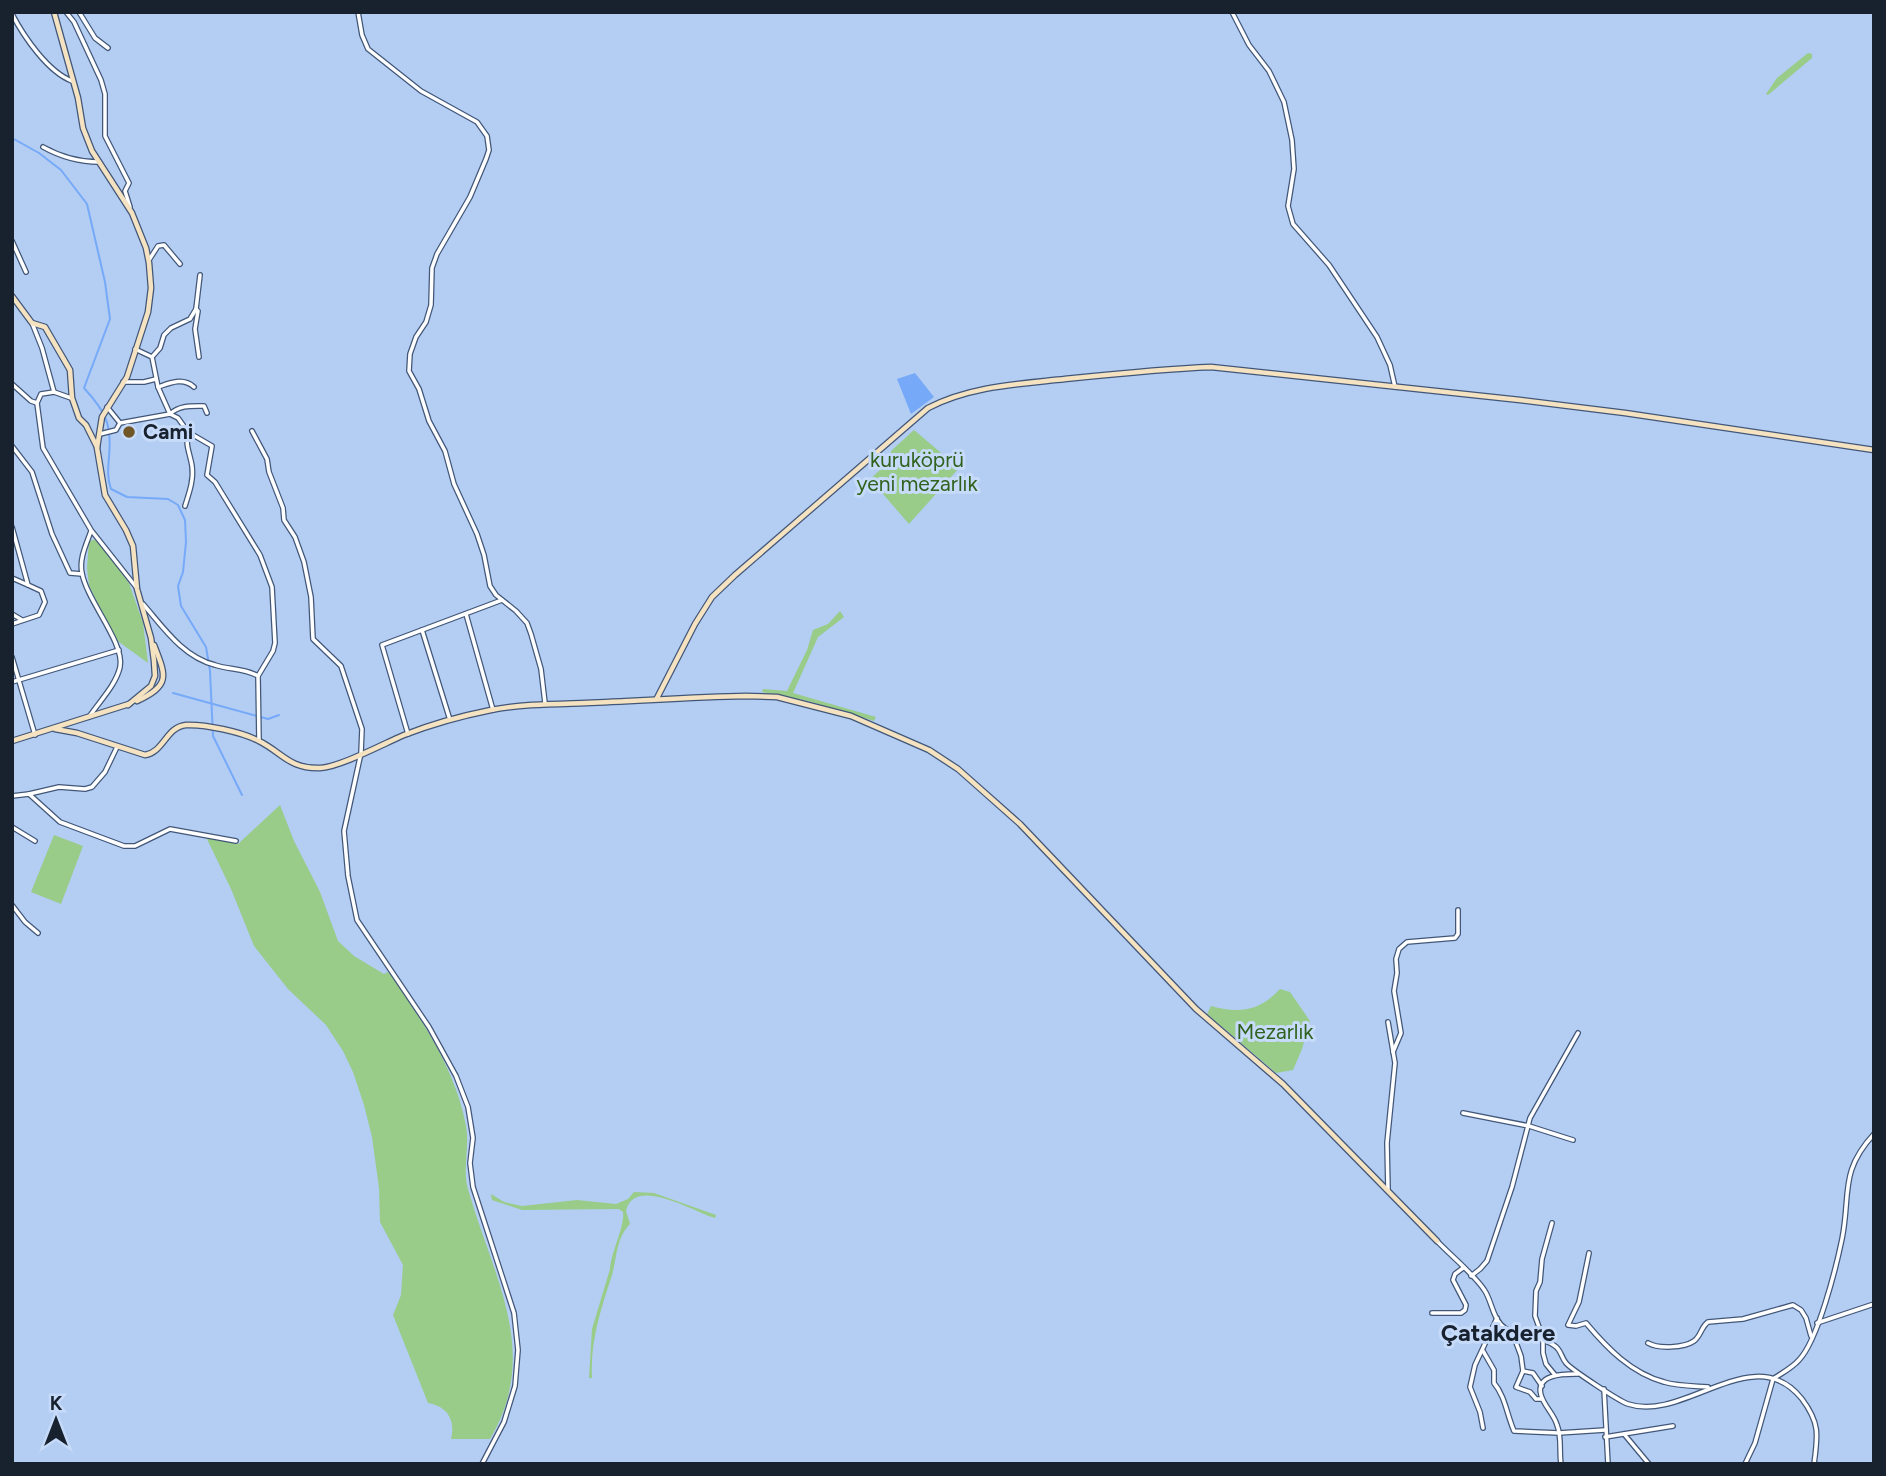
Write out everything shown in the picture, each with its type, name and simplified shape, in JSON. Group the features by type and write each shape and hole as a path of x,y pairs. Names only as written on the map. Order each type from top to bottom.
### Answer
{"street":[{"path":"54,12 83,128 99,162 132,213"},
{"path":"66,12 79,32 81,42 103,87 105,136 128,183 125,191 149,260 151,288 148,312 123,382 102,417 103,433 97,448"},
{"path":"79,12 95,38 108,48"},
{"path":"358,12 362,35 368,49 421,91 477,122 487,136 489,150 486,159 470,197 437,254 432,268 431,305 426,322 416,337 409,371 419,389 429,421 445,451 454,484 477,534 490,586 527,623 541,669 545,703"},
{"path":"1232,12 1249,45 1269,71 1284,102 1292,140 1294,169 1288,206 1293,224 1329,265 1377,337 1390,365 1395,387"},
{"path":"12,15 24,37 62,77 72,81"},
{"path":"43,147 57,155 85,162 99,162"},
{"path":"12,241 26,272"},
{"path":"149,260 158,246 164,245 180,264"},
{"path":"199,357 195,329 200,275"},
{"path":"12,296 32,323 54,392"},
{"path":"152,357 160,348 164,335 171,328 190,319 196,309"},
{"path":"32,323 46,327 70,370 72,398 79,418 86,425 97,448 105,495 133,546 137,589"},
{"path":"135,349 152,357"},
{"path":"152,357 158,387 170,414 178,418 188,432 212,446 207,475 215,482 260,555 272,587 275,643 258,676 259,741"},
{"path":"657,699 695,624 712,597 928,408 946,398 1015,384 1162,369 1211,367 1625,413 1874,450"},
{"path":"123,382 156,379"},
{"path":"158,387 174,382 188,382 194,387"},
{"path":"12,384 37,403"},
{"path":"72,398 54,392 41,394 37,403 43,448 91,530 137,589 143,604 151,638 155,676 147,690 128,705"},
{"path":"103,433 116,430 120,424 170,414 184,407 204,406 207,413"},
{"path":"107,407 120,424"},
{"path":"252,430 267,459 283,508 284,520 295,537 303,562 311,597 313,639 341,666 362,729 361,753 344,831 348,876 357,920 429,1027 456,1076 468,1107 473,1138 470,1163 473,1187 514,1313 518,1350 515,1386 504,1422 482,1464"},
{"path":"185,506 191,485 192,465 187,450 188,432"},
{"path":"12,446 32,472 52,534 70,573 82,574"},
{"path":"12,527 28,584"},
{"path":"88,719 117,677 121,663 119,650 93,602 82,574 81,560 91,530"},
{"path":"12,578 41,591 45,603 38,615 12,624"},
{"path":"408,734 382,645 502,600"},
{"path":"143,604 177,644 203,661 215,666 248,670 258,676"},
{"path":"12,614 23,620"},
{"path":"466,614 493,710"},
{"path":"422,630 450,720"},
{"path":"12,741 88,719 128,705 158,690 164,679 163,668 151,638"},
{"path":"12,682 119,650"},
{"path":"12,657 34,735"},
{"path":"55,729 150,755 180,727 187,725 209,728 259,741 286,761 302,768 323,768 343,762 408,734 450,720 493,710 545,703 746,695 777,697 851,716 891,732 929,750 958,769 1020,824 1196,1009 1283,1084 1485,1289 1497,1318 1506,1328 1543,1338 1558,1348 1566,1363 1627,1404 1660,1407 1734,1380 1773,1379 1789,1386 1810,1410 1816,1422 1818,1435 1814,1464"},
{"path":"12,796 59,787 92,787 105,772 117,747"},
{"path":"29,794 60,822 124,846 135,846 170,829 236,841"},
{"path":"12,827 35,841"},
{"path":"12,905 38,933"},
{"path":"1393,1052 1401,1033 1394,991 1399,948 1407,942 1457,937 1458,910"},
{"path":"1388,1022 1395,1063 1387,1143 1388,1191"},
{"path":"1471,1276 1487,1261 1530,1118 1578,1033"},
{"path":"1464,1113 1529,1126 1573,1140"},
{"path":"1745,1464 1755,1443 1773,1379 1800,1359 1812,1338 1843,1237 1849,1171 1861,1148 1874,1134"},
{"path":"1552,1223 1536,1291 1535,1316 1543,1338 1546,1364 1555,1375"},
{"path":"1589,1252 1579,1302 1568,1325 1586,1323 1613,1352 1641,1373 1665,1383 1710,1387"},
{"path":"1432,1313 1461,1313 1465,1310 1466,1305 1453,1283 1454,1274 1463,1268"},
{"path":"1817,1323 1874,1304"},
{"path":"1648,1343 1655,1348 1687,1344 1697,1339 1708,1322 1743,1319 1788,1305 1801,1310 1807,1318 1812,1338"},
{"path":"1483,1429 1480,1412 1470,1387 1475,1365 1497,1318"},
{"path":"1511,1329 1521,1356 1523,1371 1516,1387 1530,1392 1536,1399 1543,1399"},
{"path":"1483,1352 1494,1370 1494,1383 1501,1391 1514,1431 1559,1433 1605,1430"},
{"path":"1523,1371 1533,1373 1542,1385 1543,1399 1557,1424 1561,1464"},
{"path":"1542,1385 1555,1375 1581,1374"},
{"path":"1604,1388 1608,1464"},
{"path":"1605,1437 1673,1426"},
{"path":"1624,1434 1648,1464"}],"green space":[{"path":"1808,53 1812,54 1812,58 1766,94 1777,78"},
{"name":"kuruköprü yeni mezarlık","path":"914,430 959,468 909,524 870,479 890,461 891,451"},
{"path":"97,539 129,583 143,623 148,663 119,642 107,624 89,585 89,541"},
{"path":"840,611 844,617 818,637 793,693 876,717 874,721 808,701 762,692 763,689 787,691 807,650 813,630 828,624"},
{"path":"280,805 294,841 320,892 338,941 354,956 384,974 390,974 436,1046 461,1105 467,1134 468,1189 508,1314 512,1344 512,1375 505,1407 490,1439 451,1439 452,1426 448,1415 440,1407 428,1403 393,1315 401,1295 403,1265 380,1222 379,1188 372,1137 353,1072 326,1025 288,989 254,946 206,837 238,844"},
{"path":"54,835 83,846 61,904 31,892"},
{"name":"Mezarlık","path":"1280,989 1290,992 1310,1021 1293,1070 1276,1073 1207,1014 1211,1006 1240,1010 1257,1006"},
{"path":"634,1192 654,1193 716,1215 715,1218 652,1196 640,1196 631,1201 626,1211 630,1224 619,1242 597,1325 592,1378 589,1378 592,1329 620,1232 623,1212 619,1209 522,1210 492,1200 491,1194 504,1202 522,1206 577,1200 616,1204 628,1199"}],"water":[{"path":"915,373 934,397 911,414 897,379"}],"waterway":[{"path":"12,138 39,153 61,170 87,204 105,282 110,319 84,388 98,404 106,419 111,489 127,497 168,499 178,505 185,520 183,572 178,586 181,606 206,647 210,671 213,736 242,795"},
{"path":"173,693 268,719 279,715"}],"place":[{"name":"Cami","path":"129,432"}],"district":[{"name":"Çatakdere","path":"1498,1333"}]}
